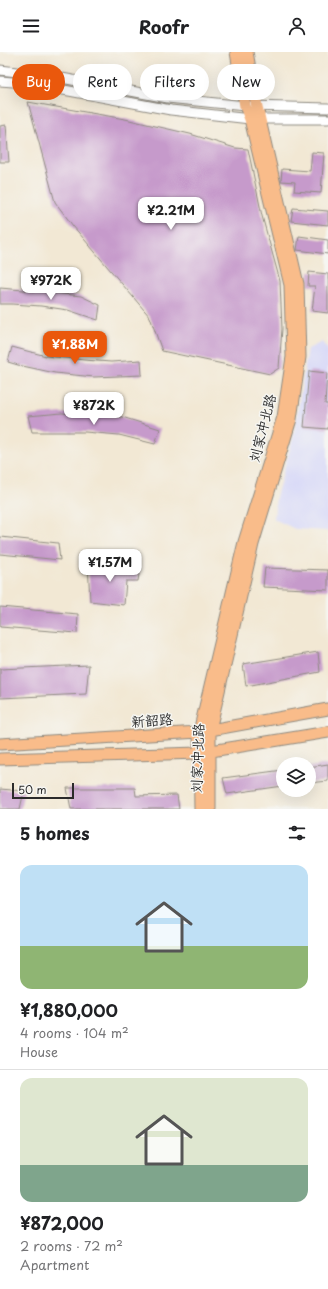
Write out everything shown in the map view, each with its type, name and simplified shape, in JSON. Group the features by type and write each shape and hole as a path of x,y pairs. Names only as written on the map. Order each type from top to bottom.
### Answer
{"main road":[{"name":"刘家冲北路","path":"200,809 204,752 253,544 291,419 300,357 298,284 255,119 245,106 236,52"},
{"name":"刘家冲北路","path":"210,809 204,752 199,732 244,542 282,417 292,357 290,285 255,119 257,107 247,52"},
{"name":"新韶路","path":"0,744 199,732 328,709"},
{"path":"0,759 204,752 328,732"}],"street":[{"path":"0,70 51,76 168,98 257,107 328,108"},
{"path":"0,81 26,83 171,110 255,119 328,119"}],"shaded area":[{"path":"322,342 328,350 328,531 295,529 274,519 276,497 293,438 308,349"}],"building":[{"path":"28,102 125,119 190,134 235,148 248,149 262,216 280,281 282,329 279,368 270,374 162,351 150,317 73,226 55,202"},
{"path":"6,125 9,162 0,162 0,126"},
{"path":"312,152 324,153 321,193 294,191 295,182 281,181 282,169 310,171"},
{"path":"293,208 328,211 328,225 291,221"},
{"path":"299,236 328,240 328,254 297,250"},
{"path":"309,272 328,274 328,313 312,311 315,286 308,286"},
{"path":"0,288 81,296 100,305 98,320 68,310 41,306 0,304"},
{"path":"12,347 46,356 84,360 111,362 141,360 142,375 94,377 55,373 8,362"},
{"path":"309,371 327,373 325,404 328,404 328,429 304,427"},
{"path":"62,413 122,417 160,429 155,444 119,435 85,432 32,432 28,416"},
{"path":"0,537 58,543 60,560 0,554"},
{"path":"88,564 140,568 138,581 126,581 124,605 90,601"},
{"path":"265,568 328,570 328,590 263,587"},
{"path":"0,607 78,614 77,633 0,627"},
{"path":"318,652 320,672 246,686 243,664"},
{"path":"89,665 86,694 0,698 0,669"},
{"path":"328,764 328,781 316,782 316,766"},
{"path":"276,771 276,787 227,794 223,778"},
{"path":"67,788 135,788 136,796 177,795 179,809 71,809"},
{"path":"0,789 24,791 20,809 0,809"}]}
